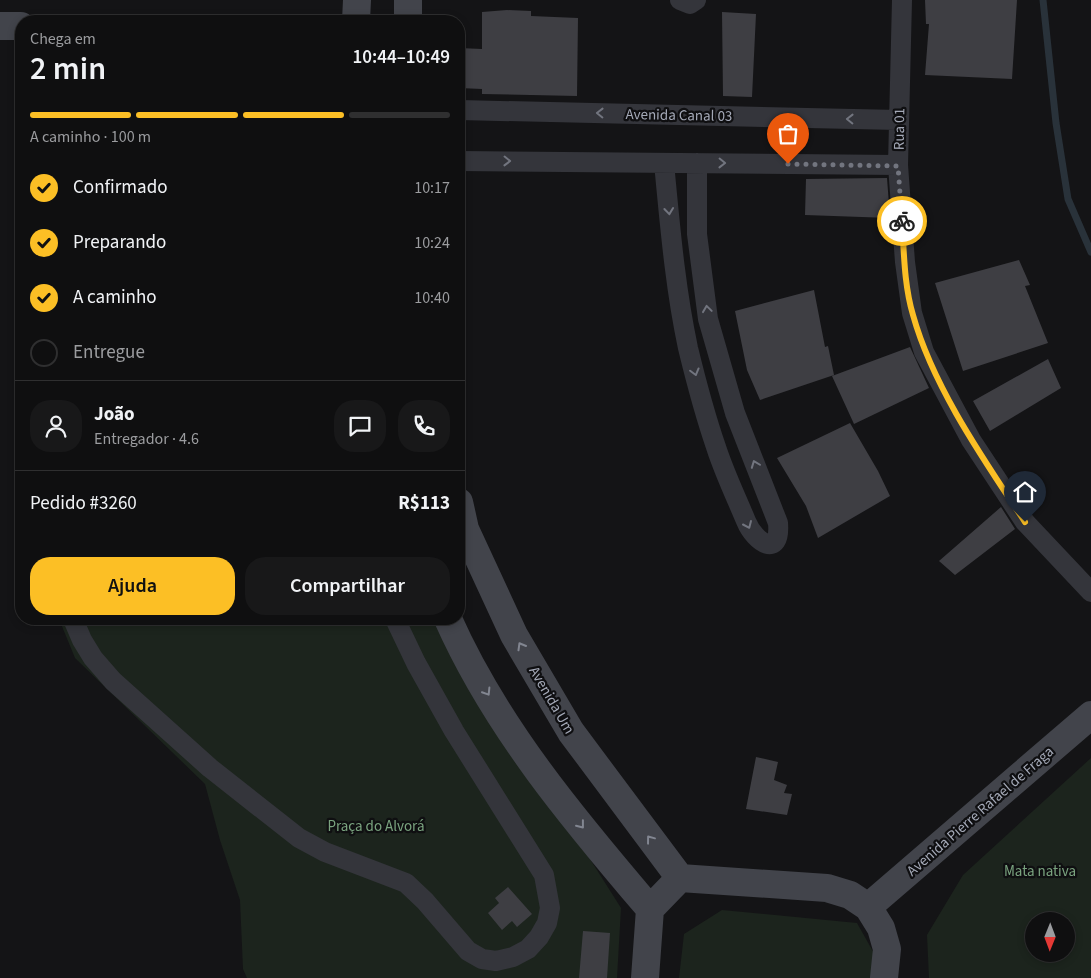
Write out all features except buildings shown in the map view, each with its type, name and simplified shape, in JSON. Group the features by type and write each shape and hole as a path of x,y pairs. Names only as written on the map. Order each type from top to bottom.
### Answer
{"street":[{"path":"356,15 357,0"},
{"path":"408,0 408,15"},
{"path":"680,0 690,4 696,0"},
{"name":"Rua 01","path":"902,0 898,166 905,262 912,313 924,352 971,440 1025,522 1091,592"},
{"path":"0,26 15,26"},
{"name":"Avenida Canal 03","path":"465,110 899,120"},
{"path":"465,161 898,166"},
{"path":"664,163 678,289 688,348 716,449 750,531 760,542 769,544 774,542 779,535 778,523 735,413 708,319 697,234 697,163"},
{"name":"Avenida Um","path":"465,529 514,635 570,732 680,878"},
{"path":"76,625 93,658 113,681 210,768 299,838 325,852 406,883 425,901 468,951 482,959 496,961 513,957 528,949 539,937 547,923 550,908 544,875 454,731 416,663 398,625"},
{"path":"451,625 462,652 527,756 607,858 650,909"},
{"name":"Avenida Pierre Rafael de Fraga","path":"868,907 1091,715"},
{"path":"645,978 650,909 680,878 828,888 850,895 868,907 881,928 887,949 884,978"}],"green space":[{"name":"Praça do Alvorá","path":"61,625 442,625 621,908 617,978 247,978 243,969 240,900 220,840 205,784 75,658"},
{"name":"Mata nativa","path":"1091,758 1091,978 929,978 927,935 963,875"},
{"path":"722,910 857,923 880,964 878,978 679,978 684,934"}],"waterway":[{"path":"1043,0 1056,123 1068,199 1091,252"}],"way so far":[{"path":"788,164 898,166 902,221"}],"route":[{"path":"902,221 912,313 924,352 971,440 1025,522"}]}
